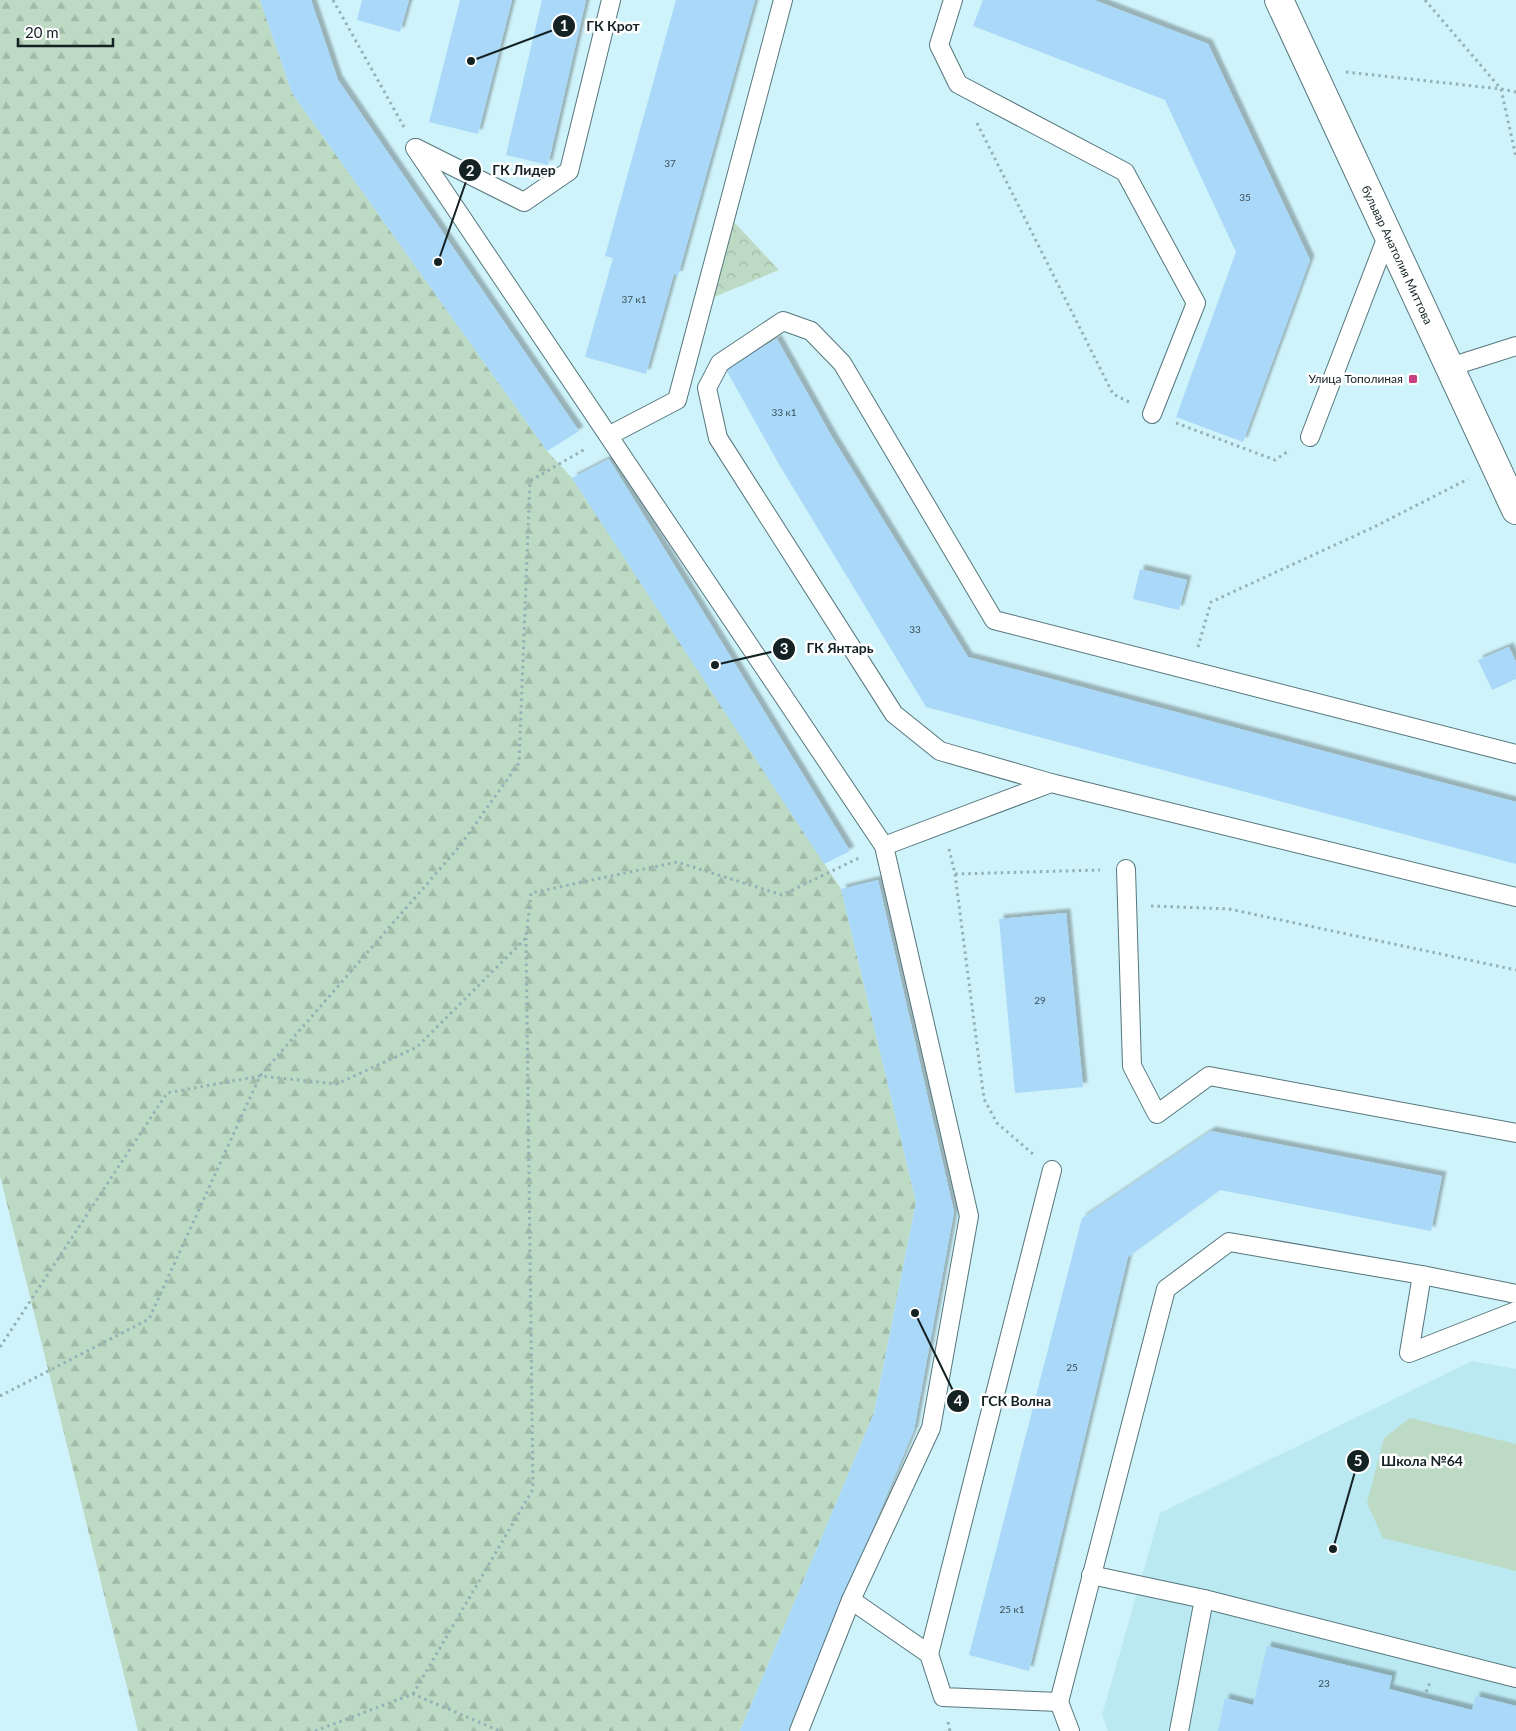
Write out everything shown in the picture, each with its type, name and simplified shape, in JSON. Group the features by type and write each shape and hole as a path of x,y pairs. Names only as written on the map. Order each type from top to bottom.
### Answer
{"street":[{"name":"бульвар Анатолия Миттова","path":"1277,0 1495,465 1514,500"}],"lane":[{"path":"415,148 524,202 569,171 610,0"},
{"path":"610,435 677,400 783,0"},
{"path":"953,0 939,45 958,84 1126,172 1196,303 1152,414"},
{"path":"415,148 610,435 884,846 970,1216 931,1428 851,1600 800,1731"},
{"path":"1310,436 1388,234"},
{"path":"1516,754 994,620 842,363 811,331 783,321 720,363 707,388 718,438 894,714 940,751 1051,783 1516,897"},
{"path":"1450,367 1516,346"},
{"path":"884,846 1051,783"},
{"path":"1126,869 1132,1066 1157,1114 1209,1076 1516,1133"},
{"path":"1052,1170 929,1654 943,1697 1059,1702"},
{"path":"1070,1731 1059,1702 1166,1289 1230,1242 1516,1294"},
{"path":"1422,1276 1409,1353 1516,1311"},
{"path":"1091,1575 1204,1599 1516,1678"},
{"path":"1179,1731 1204,1599"},
{"path":"851,1600 929,1654"}],"path":[{"path":"333,0 415,148"},
{"path":"1426,0 1501,89 1516,157"},
{"path":"1310,68 1516,92"},
{"path":"958,84 1113,394 1152,414 1275,460 1310,436"},
{"path":"0,1396 149,1319 260,1076 459,847 519,763 530,481 610,435"},
{"path":"1192,671 1212,602 1374,527 1495,465"},
{"path":"944,823 955,874 984,1100 997,1123 1052,1170"},
{"path":"315,1731 413,1694 533,1489 526,938 531,894 677,862 782,895 884,846"},
{"path":"955,874 1126,869"},
{"path":"1127,906 1229,909 1516,970"},
{"path":"0,1347 167,1093 260,1076 338,1084 416,1047 526,938"},
{"path":"413,1694 500,1731"}],"shaded area":[{"path":"1472,1361 1516,1369 1516,1731 1108,1731 1102,1715 1160,1513"}],"green space":[{"path":"0,0 260,0 292,93 547,451 572,478 841,889 916,1202 874,1413 740,1731 138,1731 0,1176"},
{"path":"733,221 779,270 714,297"},
{"path":"1410,1418 1516,1444 1516,1571 1383,1538 1367,1503 1384,1438"}],"building":[{"path":"260,0 311,0 338,80 579,431 547,451 292,93"},
{"path":"362,0 409,0 400,32 357,20"},
{"path":"460,0 512,0 478,134 429,122"},
{"path":"542,0 586,0 548,165 506,155"},
{"path":"676,0 755,0 678,276 674,274 646,374 585,357 613,258 605,256"},
{"path":"983,0 1094,0 1208,44 1310,260 1243,442 1176,417 1236,252 1165,100 973,26"},
{"path":"777,339 832,437 968,657 1516,802 1516,864 926,707 780,466 725,368"},
{"path":"609,459 850,851 824,864 572,478"},
{"path":"1140,569 1187,580 1179,610 1133,599"},
{"path":"1509,647 1516,662 1516,679 1492,690 1478,660"},
{"path":"878,880 954,1212 914,1430 788,1731 740,1731 874,1413 916,1202 841,889"},
{"path":"1066,913 1083,1087 1015,1093 999,919"},
{"path":"1211,1131 1442,1176 1431,1231 1220,1190 1128,1257 1029,1671 969,1655 1082,1218"},
{"path":"1267,1646 1392,1676 1389,1689 1472,1710 1476,1696 1516,1706 1516,1731 1218,1731 1225,1698 1253,1705"}],"place":[{"name":"ГК Крот","path":"471,61"},
{"name":"ГК Лидер","path":"438,262"},
{"name":"Улица Тополиная","path":"1413,379"},
{"name":"ГК Янтарь","path":"715,665"},
{"name":"ГСК Волна","path":"915,1313"},
{"name":"Школа №64","path":"1333,1549"}]}
